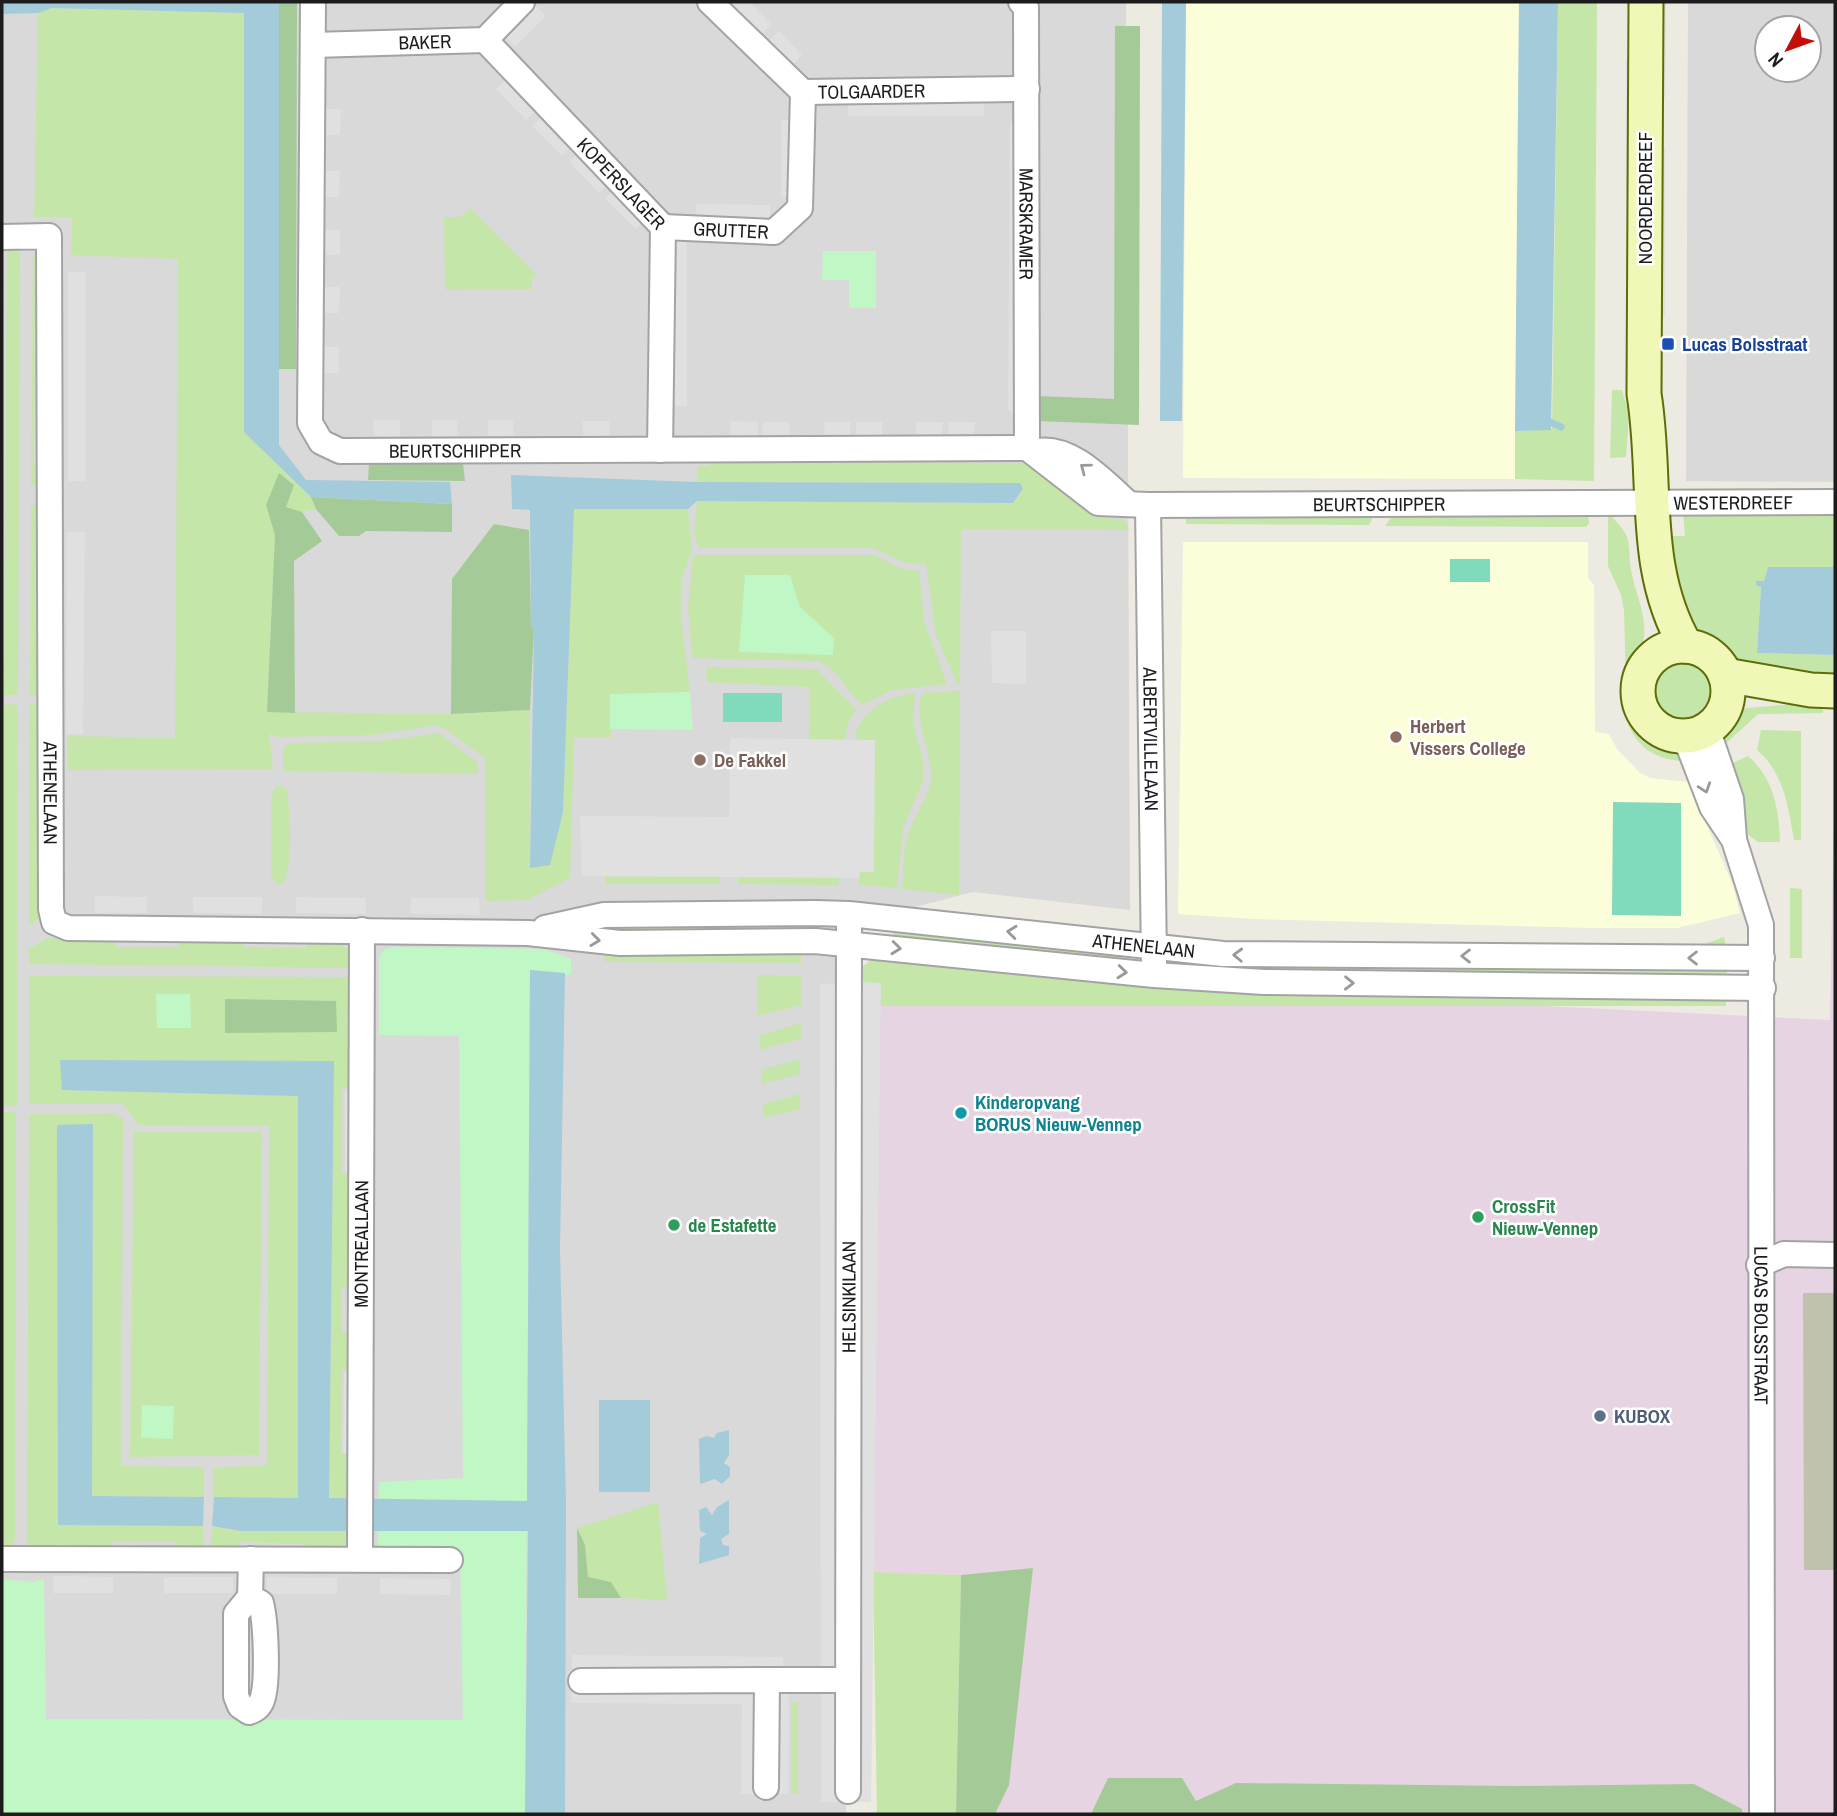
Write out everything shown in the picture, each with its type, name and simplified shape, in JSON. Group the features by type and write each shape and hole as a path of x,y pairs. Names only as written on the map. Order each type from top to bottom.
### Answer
{"street":[{"name":"BEURTSCHIPPER","path":"313,2 310,423 321,442 340,451 1057,451 1139,505 1641,504"},
{"path":"485,40 522,2"},
{"name":"TOLGAARDER","path":"710,2 803,92 1027,89"},
{"name":"MARSKRAMER","path":"1021,2 1026,7 1030,450"},
{"name":"NOORDERDREEF","path":"1646,2 1644,394 1651,437 1641,504 1668,609 1671,650"},
{"name":"BAKER","path":"313,45 485,40"},
{"name":"KOPERSLAGER","path":"485,40 663,227 660,450"},
{"name":"GRUTTER","path":"663,227 774,232 800,208 803,92"},
{"name":"ATHENELAAN","path":"2,237 49,236 51,909 54,922 68,928 528,933 620,943 849,943 1154,975 1264,982 1763,988"},
{"name":"WESTERDREEF","path":"1641,504 1835,502"},
{"name":"ALBERTVILLELAAN","path":"1139,505 1154,975"},
{"path":"1720,703 1714,658 1696,647 1671,650 1647,663 1638,685 1642,708 1656,727 1678,736 1695,734 1720,703 1823,690"},
{"name":"LUCAS BOLSSTRAAT","path":"1720,703 1711,740 1731,799 1734,840 1761,925 1763,988 1759,1265 1762,1814"},
{"name":"LUCAS BOLSSTRAAT","path":"1678,736 1689,747 1712,807 1734,840"},
{"name":"ATHENELAAN","path":"528,933 604,915 849,914 1154,948 1278,956 1762,958"},
{"name":"HELSINKILAAN","path":"848,1791 849,914"},
{"name":"MONTREALLAAN","path":"360,1548 362,930"},
{"path":"1759,1265 1784,1254 1835,1255"},
{"path":"2,1559 251,1559 360,1548 450,1560"},
{"path":"250,1597 251,1559"},
{"path":"766,1787 767,1680"},
{"path":"581,1681 848,1680"}],"shaded area":[{"path":"2,2 1126,2 1130,910 973,892 838,927 846,1814 2,1814"},
{"path":"726,2 749,2 772,25 761,35"},
{"path":"1186,2 1519,2 1515,479 1183,478"},
{"path":"1657,2 1666,2 1665,97 1657,108"},
{"path":"1688,2 1835,2 1835,482 1686,481"},
{"path":"534,4 546,16 515,47 503,35"},
{"path":"779,31 802,55 792,66 768,42"},
{"path":"1633,52 1632,199 1626,193 1626,59"},
{"path":"508,77 539,107 526,120 496,89"},
{"path":"848,99 984,100 984,116 848,116"},
{"path":"325,109 341,109 340,135 325,135"},
{"path":"544,114 574,144 562,156 532,126"},
{"path":"1016,117 1014,415 1008,409 1010,123"},
{"path":"781,120 797,121 796,197 781,197"},
{"path":"1658,140 1665,148 1665,317 1656,326"},
{"path":"580,151 610,182 599,193 569,162"},
{"path":"324,171 340,171 339,197 324,197"},
{"path":"615,188 646,218 636,229 605,199"},
{"path":"696,204 770,205 770,222 695,222"},
{"path":"325,230 340,230 340,255 324,255"},
{"path":"671,240 687,240 687,406 671,406"},
{"path":"68,272 85,272 85,481 68,481"},
{"path":"324,287 340,287 339,313 324,313"},
{"path":"324,347 339,347 339,373 323,373"},
{"path":"373,420 400,420 400,436 374,436"},
{"path":"432,420 457,420 457,436 432,436"},
{"path":"488,420 513,420 513,436 488,436"},
{"path":"583,421 609,421 610,437 583,437"},
{"path":"731,421 758,422 758,438 731,437"},
{"path":"763,422 789,422 789,438 763,438"},
{"path":"824,422 850,422 850,438 825,438"},
{"path":"856,422 882,422 882,438 856,438"},
{"path":"916,422 943,422 942,439 916,439"},
{"path":"949,422 975,422 974,439 948,439"},
{"path":"67,532 85,532 83,734 66,734"},
{"name":"Herbert Vissers College","path":"1183,542 1588,542 1588,578 1594,585 1595,732 1609,734 1617,749 1640,773 1650,778 1688,782 1732,883 1740,913 1677,928 1253,919 1178,914"},
{"path":"991,631 1026,631 1026,684 992,683"},
{"path":"730,738 875,740 874,872 860,872 859,878 582,876 580,816 729,817"},
{"path":"1835,746 1835,1814 956,1814 961,1575 862,1572 854,991 1140,986 1830,1020"},
{"path":"95,896 147,897 147,913 95,913"},
{"path":"193,897 262,897 262,914 193,913"},
{"path":"296,897 366,898 366,914 296,913"},
{"path":"411,898 479,898 480,915 411,914"},
{"path":"861,982 881,983 871,1802 853,1802"},
{"path":"840,983 840,1802 821,1802 820,984"},
{"path":"345,1091 353,1091 353,1172 345,1172"},
{"path":"1803,1293 1835,1293 1835,1570 1804,1570"},
{"path":"344,1372 351,1372 351,1453 343,1453"},
{"path":"53,1576 113,1577 113,1593 53,1593"},
{"path":"164,1577 233,1577 233,1593 164,1593"},
{"path":"267,1577 337,1578 337,1594 267,1594"},
{"path":"380,1578 451,1579 450,1595 380,1594"},
{"path":"572,1655 783,1657 783,1670 789,1670 788,1794 741,1794 742,1704 571,1703"}],"green space":[{"path":"279,2 297,2 296,369 279,369"},
{"path":"1558,2 1597,2 1594,481 1515,479 1515,431 1552,429"},
{"path":"52,8 245,13 244,432 311,497 316,509 302,512 266,505 275,535 267,712 451,714 530,710 530,868 563,812 574,509 688,509 692,550 681,581 681,618 690,692 610,694 611,737 574,737 570,878 527,900 485,901 485,758 439,725 372,735 277,737 269,733 273,769 68,770 67,736 175,738 178,259 71,255 72,217 34,217 38,13"},
{"path":"1115,26 1140,26 1139,425 1038,421 1038,396 1114,399"},
{"path":"470,208 537,275 532,279 532,289 445,290 444,217 460,217"},
{"path":"7,246 17,249 20,256 18,695 4,695"},
{"path":"823,251 876,251 876,308 849,308 849,280 822,280"},
{"path":"33,252 39,259 43,314 35,314 34,466 41,466 41,486 31,486"},
{"path":"1612,390 1622,390 1629,414 1626,457 1610,458"},
{"path":"709,461 1023,463 1035,465 1067,486 1062,493 1094,517 1124,520 1129,530 961,529 960,684 957,684 936,635 926,564 905,563 873,548 699,548 694,535 697,501 1013,503 1022,492 1020,483 697,482 698,466 709,466"},
{"path":"369,464 463,464 465,481 368,480"},
{"path":"279,473 294,485 286,507 302,512 322,541 294,561 295,713 267,712 275,535 266,505"},
{"path":"311,497 452,504 452,532 366,531 359,536 339,536 316,509"},
{"path":"31,505 41,505 40,696 30,696"},
{"path":"1186,511 1374,515 1369,525 1186,524"},
{"path":"1683,511 1835,513 1835,567 1768,567 1764,581 1757,581 1756,585 1761,586 1757,653 1835,655 1835,675 1766,676 1740,671 1731,666 1703,639 1689,631 1656,536 1685,536"},
{"path":"1395,512 1588,514 1589,523 1586,527 1385,526"},
{"path":"1608,512 1627,537 1631,570 1644,626 1643,644 1626,691 1624,610 1621,595 1608,566"},
{"path":"494,524 529,530 531,625 534,629 530,710 451,714 452,579"},
{"path":"693,555 875,555 901,569 919,571 924,621 947,684 893,690 861,705 831,668 818,661 692,658 688,605"},
{"path":"1450,559 1490,559 1490,582 1450,582"},
{"path":"745,575 790,575 800,607 834,638 833,655 739,652"},
{"path":"1677,662 1687,662 1702,670 1708,679 1708,701 1702,710 1687,718 1677,718 1659,706 1654,695 1654,685 1666,667"},
{"path":"706,667 817,669 856,710 848,723 845,741 809,741 810,687 707,682"},
{"path":"960,691 959,895 902,889 907,836 926,796 931,774 919,713 922,693"},
{"path":"690,692 693,730 610,729 610,694"},
{"path":"723,693 782,693 782,722 723,722"},
{"path":"915,693 913,723 923,761 923,781 903,828 897,888 859,885 859,872 874,872 856,731 866,715 880,704"},
{"path":"1626,693 1631,711 1637,720 1670,745 1684,761 1656,755 1636,738 1627,721"},
{"path":"1822,702 1823,713 1758,714 1721,748 1722,728 1732,715 1746,708"},
{"path":"30,703 41,703 39,919 29,926"},
{"path":"13,704 18,707 17,1106 2,1106 4,705"},
{"path":"1761,730 1801,731 1801,840 1794,840 1787,803 1779,780 1757,750"},
{"path":"439,733 478,763 478,774 283,771 283,748 291,743 381,741"},
{"path":"1748,756 1764,775 1773,795 1780,842 1758,842 1746,833 1730,774 1735,772 1733,763"},
{"path":"281,785 287,790 290,850 284,882 277,885 271,876 271,797 275,787"},
{"path":"1613,802 1681,803 1681,916 1612,915"},
{"path":"739,862 744,877 834,877 839,863 839,885 738,884"},
{"path":"610,863 611,877 720,875 720,884 606,884 606,864"},
{"path":"1790,888 1802,889 1802,958 1790,958"},
{"path":"801,921 801,935 611,931 611,927"},
{"path":"894,925 1124,956 1123,962 892,941"},
{"path":"1724,937 1726,947 1380,945 1379,942 1705,944"},
{"path":"48,938 115,941 117,947 178,947 179,940 241,939 243,947 306,948 307,940 327,940 337,942 352,954 351,968 30,964 28,949"},
{"path":"385,949 544,949 571,959 571,975 530,970 525,1814 2,1814 2,1579 33,1582 44,1579 46,1719 463,1720 460,1550 378,1549 379,1482 463,1478 459,1036 379,1035 379,957"},
{"path":"801,949 801,963 605,962 604,950"},
{"path":"872,959 1726,992 1726,1006 876,1006 862,984 862,967"},
{"path":"1178,960 1726,964 1727,980 1424,978 1178,965"},
{"path":"757,975 801,976 801,1005 758,1016"},
{"path":"29,976 352,977 349,1088 342,1088 342,1173 350,1174 350,1287 341,1288 342,1332 350,1333 349,1369 342,1370 341,1453 349,1454 348,1499 329,1498 334,1061 60,1060 63,1090 299,1096 298,1498 214,1497 213,1468 267,1465 269,1126 139,1125 123,1104 29,1104"},
{"path":"156,994 190,994 191,1028 157,1028"},
{"path":"225,999 336,1001 337,1032 225,1033"},
{"path":"801,1023 801,1039 760,1050 760,1035"},
{"path":"800,1059 800,1074 762,1084 761,1070"},
{"path":"800,1094 800,1109 764,1118 763,1104"},
{"path":"2,1112 16,1112 15,1536 11,1546 2,1549"},
{"path":"114,1113 123,1119 121,1466 204,1467 204,1497 92,1496 93,1125 58,1524 203,1526 204,1552 176,1550 174,1542 111,1542 109,1551 31,1549 27,1542 29,1114"},
{"path":"134,1132 262,1132 259,1455 130,1457"},
{"path":"142,1405 174,1406 173,1439 141,1438"},
{"path":"658,1502 667,1600 621,1598 611,1582 588,1577 585,1545 577,1528"},
{"path":"212,1527 241,1531 348,1531 349,1544 331,1553 305,1551 305,1544 239,1542 239,1550 211,1551"},
{"path":"577,1528 585,1545 588,1577 611,1582 621,1598 578,1598"},
{"path":"1033,1568 1009,1785 995,1814 956,1814 961,1575"},
{"path":"873,1572 961,1575 956,1814 877,1814"},
{"path":"791,1702 798,1702 798,1793 791,1794"},
{"path":"1108,1778 1182,1778 1196,1801 1236,1783 1514,1786 1694,1784 1742,1809 1742,1814 1091,1814"}],"water":[{"path":"2,2 279,2 279,445 306,480 450,482 452,504 311,497 244,432 244,13 52,8 38,13 2,14"},
{"path":"1162,2 1186,2 1182,421 1160,421"},
{"path":"1519,2 1558,2 1551,430 1515,431"},
{"path":"511,475 697,482 1020,483 1023,489 1013,503 697,501 688,509 574,509 563,812 550,865 530,868 534,629 531,626 530,510 512,509"},
{"path":"1768,567 1835,567 1835,655 1757,653 1761,587 1756,585 1756,581 1764,581"},
{"path":"530,970 565,973 560,1248 566,1503 565,1814 525,1814 528,1531 241,1531 212,1526 214,1497 298,1498 298,1096 62,1090 60,1060 334,1061 329,1498 527,1501"},
{"path":"93,1124 92,1496 204,1497 203,1526 58,1525 57,1125"},
{"path":"599,1400 650,1400 650,1492 599,1492"},
{"path":"729,1430 729,1455 724,1463 730,1467 730,1476 722,1484 715,1479 700,1484 699,1439 707,1436 714,1438 717,1433"},
{"path":"729,1500 729,1534 721,1539 723,1545 729,1546 729,1555 699,1564 700,1538 707,1534 700,1531 699,1510 706,1507 712,1515 717,1507"}],"waterway":[{"path":"1545,420 1561,427"}],"place":[{"name":"Lucas Bolsstraat","path":"1668,344"},
{"name":"Herbert Vissers College","path":"1396,737"},
{"name":"De Fakkel","path":"700,760"},
{"name":"Kinderopvang BORUS Nieuw-Vennep","path":"961,1113"},
{"name":"CrossFit Nieuw-Vennep","path":"1478,1217"},
{"name":"de Estafette","path":"674,1225"},
{"name":"KUBOX","path":"1600,1416"}]}
